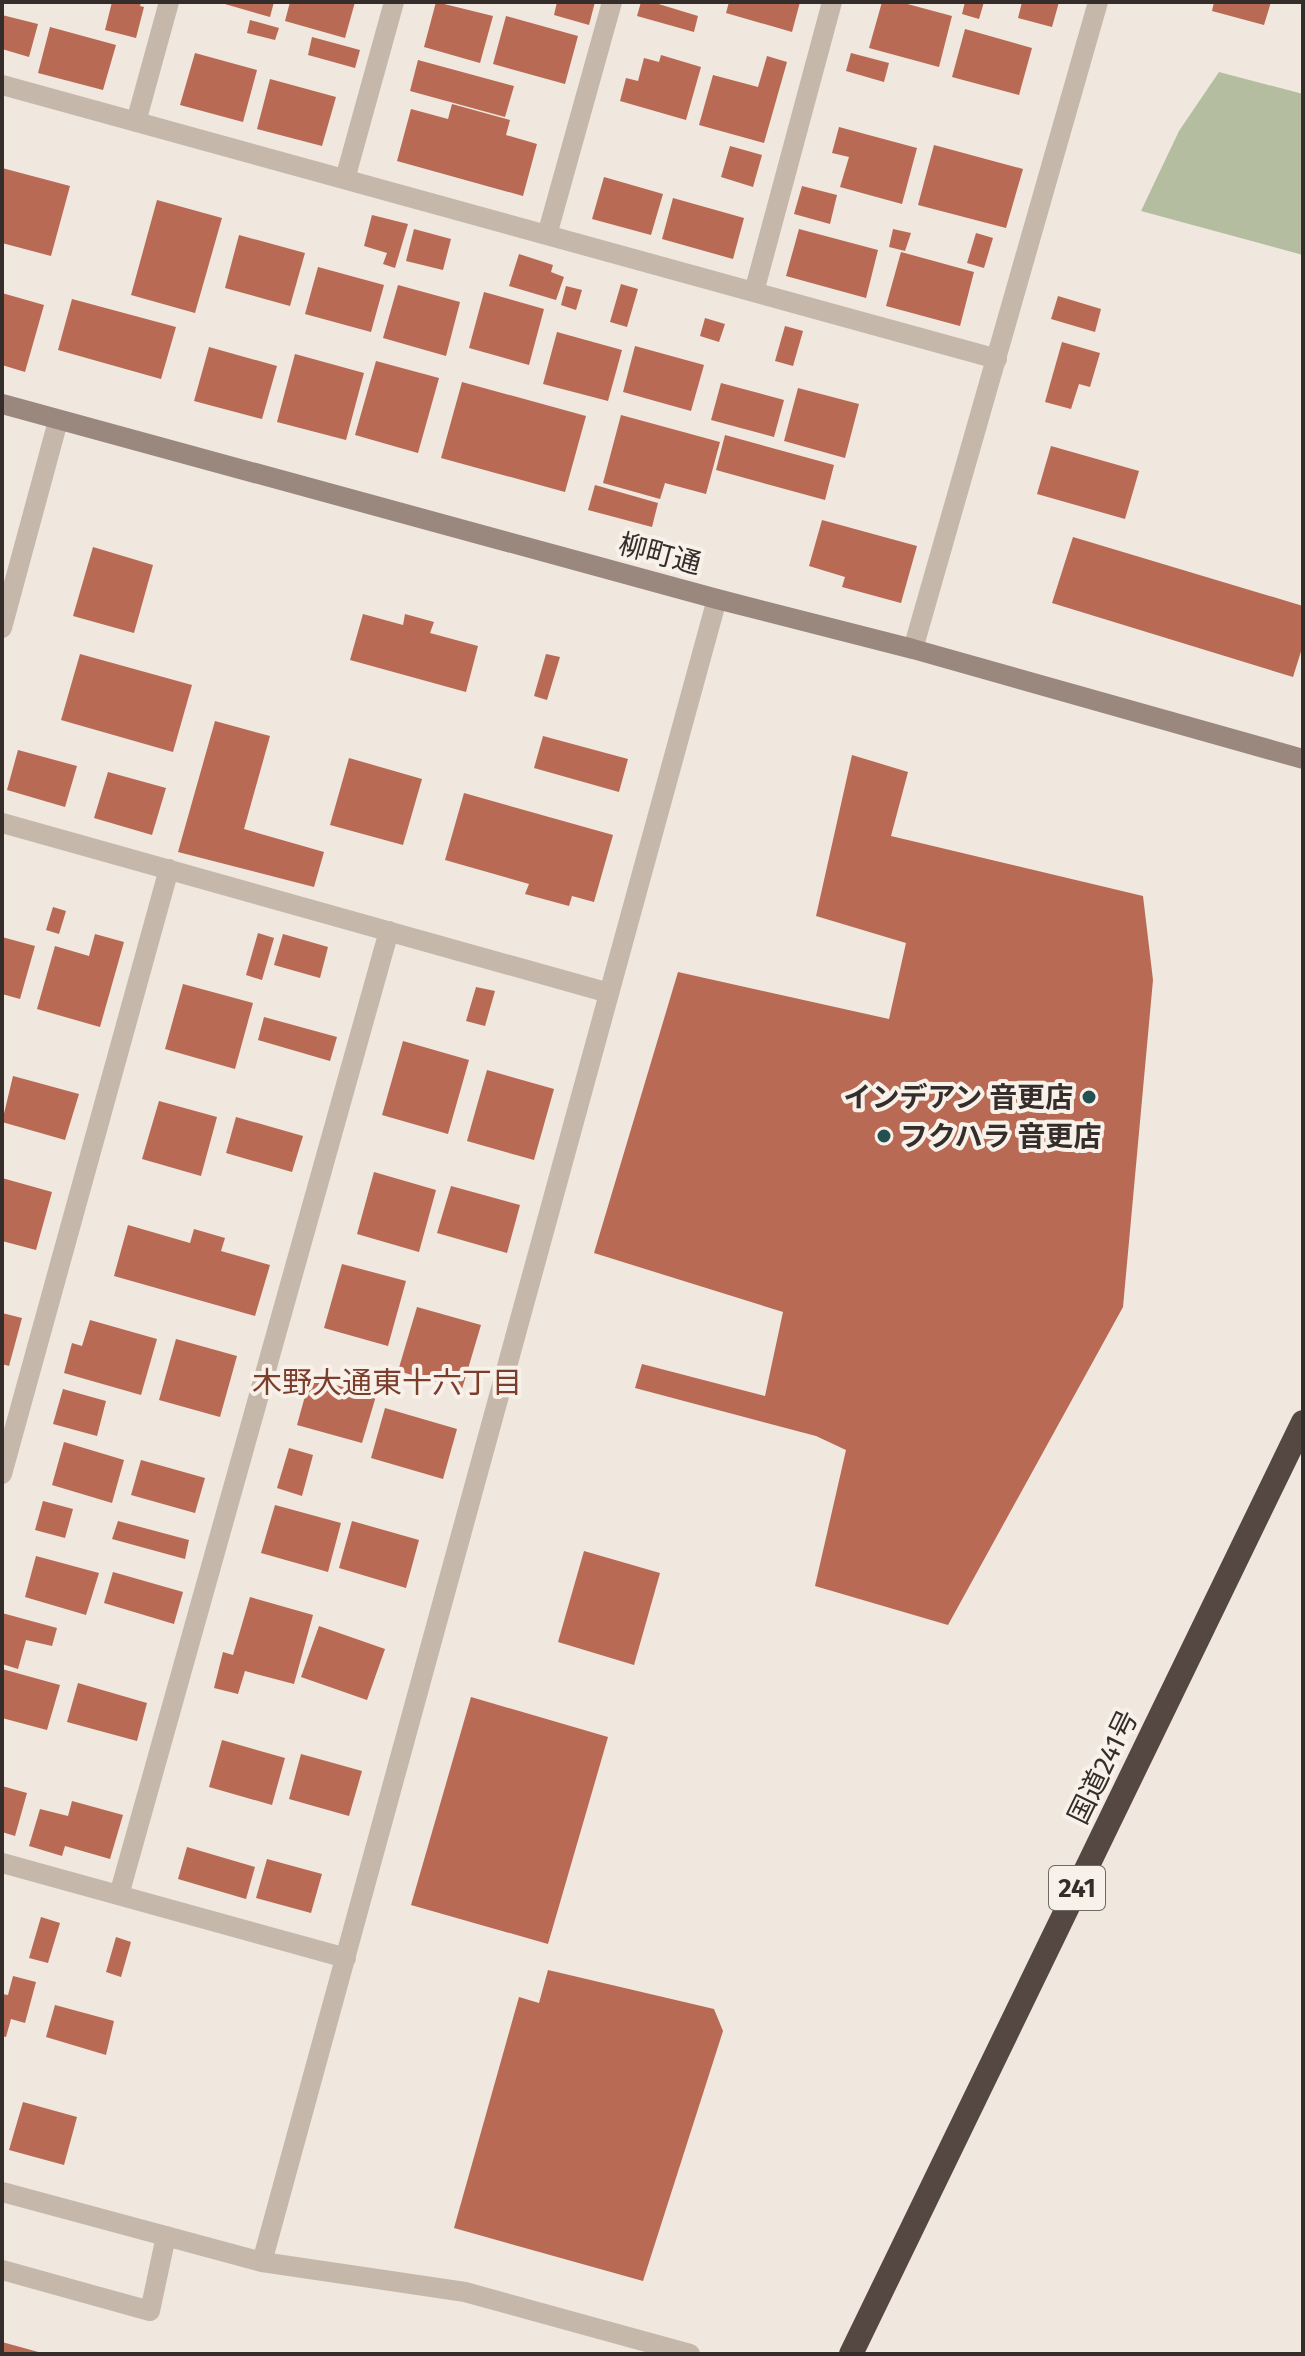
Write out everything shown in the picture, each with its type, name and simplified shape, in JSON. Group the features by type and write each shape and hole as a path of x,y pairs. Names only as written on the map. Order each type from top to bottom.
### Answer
{"highway":[{"name":"国道241号","path":"851,2354 1303,1422"}],"street":[{"path":"136,122 169,2"},
{"path":"345,179 394,2"},
{"path":"547,235 612,2"},
{"path":"754,292 832,2"},
{"path":"913,649 1098,2"},
{"path":"2,85 997,359"},
{"name":"柳町通","path":"2,404 717,599 913,649 1303,759"},
{"path":"2,628 58,421"},
{"path":"262,2262 717,599"},
{"path":"2,823 609,993"},
{"path":"2,1474 169,869"},
{"path":"119,1895 389,931"},
{"path":"2,1863 346,1958"},
{"path":"2,2192 262,2262 465,2292 690,2354"},
{"path":"2,2270 150,2311 166,2236"}],"green space":[{"path":"1219,72 1303,94 1303,255 1141,211 1179,131"}],"building":[{"path":"112,2 141,2 140,6 144,7 136,38 105,30"},
{"path":"218,2 274,2 270,17"},
{"path":"290,2 355,2 345,38 285,21"},
{"path":"436,2 493,16 480,63 424,47"},
{"path":"557,2 595,2 589,25 554,15"},
{"path":"641,2 652,2 698,16 694,32 637,16"},
{"path":"729,2 800,2 792,32 726,13"},
{"path":"882,2 900,2 952,16 939,67 869,48"},
{"path":"965,2 984,2 979,19 962,14"},
{"path":"1022,2 1059,2 1052,27 1018,18"},
{"path":"1214,2 1271,2 1264,25 1212,11"},
{"path":"2,15 38,24 29,57 2,49"},
{"path":"506,16 578,36 565,84 493,64"},
{"path":"250,20 279,28 275,40 247,33"},
{"path":"50,27 116,45 103,90 38,73"},
{"path":"965,29 1032,48 1019,95 952,77"},
{"path":"312,37 360,50 355,68 308,55"},
{"path":"195,53 257,70 243,122 180,105"},
{"path":"851,53 889,63 884,82 846,71"},
{"path":"661,55 701,67 686,120 620,101 626,78 638,81 644,58 659,62"},
{"path":"767,56 787,62 764,143 699,125 713,75 758,87"},
{"path":"418,60 514,86 505,117 410,91"},
{"path":"270,79 336,97 322,146 257,129"},
{"path":"452,104 510,120 506,135 537,144 523,196 397,161 411,109 448,119"},
{"path":"839,127 917,148 902,204 840,187 849,157 832,153"},
{"path":"934,145 1023,169 1006,228 918,205"},
{"path":"730,146 762,155 753,187 721,177"},
{"path":"2,168 70,186 51,256 2,243"},
{"path":"604,177 663,194 651,235 592,219"},
{"path":"802,186 837,195 830,224 794,214"},
{"path":"673,198 744,218 733,259 662,239"},
{"path":"157,200 222,218 195,313 131,295"},
{"path":"372,215 408,224 395,268 383,264 387,253 364,246"},
{"path":"414,229 451,239 443,270 406,261"},
{"path":"799,229 878,250 866,298 786,276"},
{"path":"893,229 911,233 905,251 889,247"},
{"path":"976,233 993,238 984,268 967,263"},
{"path":"239,235 305,253 290,306 225,288"},
{"path":"901,252 974,272 960,326 886,306"},
{"path":"519,254 553,265 551,272 564,277 556,300 509,286"},
{"path":"318,267 384,285 371,332 305,314"},
{"path":"621,284 638,289 627,327 610,322"},
{"path":"398,285 460,302 446,356 383,338"},
{"path":"566,286 582,290 576,310 561,305"},
{"path":"484,292 544,309 529,365 469,348"},
{"path":"2,293 44,305 25,372 2,365"},
{"path":"1058,296 1101,309 1095,332 1051,319"},
{"path":"72,299 176,327 161,379 58,350"},
{"path":"705,318 725,324 719,342 700,336"},
{"path":"785,326 803,331 793,366 775,361"},
{"path":"557,332 622,350 608,401 543,384"},
{"path":"1062,342 1100,353 1090,387 1079,384 1071,409 1045,402"},
{"path":"635,346 704,365 691,411 623,392"},
{"path":"209,347 277,366 262,419 194,401"},
{"path":"295,354 364,373 346,440 277,422"},
{"path":"376,361 439,378 418,453 355,435"},
{"path":"462,382 586,416 565,492 441,458"},
{"path":"721,383 784,400 774,437 711,420"},
{"path":"798,388 859,404 845,458 784,441"},
{"path":"621,415 720,442 706,494 665,483 660,499 603,483"},
{"path":"725,435 834,465 825,500 716,470"},
{"path":"1051,446 1139,471 1125,519 1037,494"},
{"path":"595,485 658,503 652,527 588,510"},
{"path":"822,520 917,546 901,603 842,587 845,577 809,566"},
{"path":"1073,537 1303,606 1303,645 1293,677 1052,603"},
{"path":"93,547 153,565 134,633 73,616"},
{"path":"363,614 403,625 405,614 434,622 430,633 478,646 466,692 350,660"},
{"path":"80,654 192,685 173,752 61,720"},
{"path":"546,654 560,657 547,700 534,696"},
{"path":"215,721 270,736 244,829 324,852 314,887 178,852"},
{"path":"543,736 628,759 619,792 534,768"},
{"path":"18,750 77,766 65,807 7,790"},
{"name":"フクハラ 音更店","path":"852,755 908,772 891,836 1143,896 1153,980 1123,1307 948,1625 815,1586 846,1450 816,1436 635,1388 642,1364 765,1396 783,1312 594,1253 678,972 889,1019 906,943 816,916"},
{"path":"349,758 422,779 403,845 330,825"},
{"path":"108,772 166,788 152,835 94,818"},
{"path":"464,793 613,835 594,902 572,896 569,906 525,894 529,884 445,860"},
{"path":"53,907 66,911 59,934 46,930"},
{"path":"258,933 274,938 262,980 246,975"},
{"path":"95,934 124,942 100,1027 37,1009 55,946 89,956"},
{"path":"283,934 328,947 320,978 274,965"},
{"path":"2,937 35,946 20,999 2,994"},
{"path":"183,984 253,1003 235,1069 165,1049"},
{"path":"476,987 495,991 485,1026 466,1021"},
{"path":"264,1017 337,1037 330,1061 258,1040"},
{"path":"403,1041 469,1060 448,1134 382,1115"},
{"path":"487,1070 554,1089 534,1160 467,1141"},
{"path":"13,1076 79,1094 65,1140 2,1122"},
{"path":"159,1101 217,1117 201,1176 142,1159"},
{"path":"236,1117 303,1136 292,1172 226,1153"},
{"path":"374,1172 436,1190 419,1252 357,1234"},
{"path":"2,1178 52,1192 36,1250 2,1241"},
{"path":"451,1186 520,1205 507,1253 437,1233"},
{"path":"128,1225 190,1243 194,1229 225,1238 221,1251 270,1265 255,1316 114,1276"},
{"path":"342,1264 406,1281 388,1346 324,1328"},
{"path":"417,1307 481,1325 462,1389 398,1371"},
{"path":"2,1313 22,1318 9,1366 2,1364"},
{"path":"90,1320 157,1339 141,1395 64,1373 72,1343 82,1346"},
{"path":"176,1339 237,1356 220,1417 159,1400"},
{"path":"310,1378 376,1396 362,1443 297,1425"},
{"path":"63,1389 106,1401 97,1436 53,1424"},
{"path":"385,1408 457,1429 443,1479 371,1458"},
{"path":"64,1442 124,1460 112,1503 52,1485"},
{"path":"289,1448 313,1455 302,1496 277,1488"},
{"path":"141,1460 205,1478 195,1513 131,1495"},
{"path":"43,1501 73,1509 65,1538 35,1530"},
{"path":"275,1505 341,1523 328,1572 261,1553"},
{"path":"118,1521 189,1540 185,1559 112,1539"},
{"path":"352,1521 419,1540 406,1588 339,1568"},
{"path":"584,1551 660,1573 634,1665 558,1642"},
{"path":"36,1556 99,1573 86,1615 25,1597"},
{"path":"113,1572 183,1592 174,1624 104,1603"},
{"path":"250,1597 313,1615 294,1684 245,1671 238,1694 214,1688 223,1652 233,1655"},
{"path":"2,1613 57,1628 52,1646 26,1640 18,1669 2,1664"},
{"path":"319,1626 385,1649 367,1700 301,1677"},
{"path":"2,1669 60,1685 47,1730 2,1718"},
{"path":"78,1683 147,1703 137,1741 67,1722"},
{"path":"471,1697 608,1737 548,1944 411,1905"},
{"path":"222,1740 285,1758 272,1805 209,1787"},
{"path":"301,1754 362,1771 349,1816 289,1799"},
{"path":"2,1786 27,1793 15,1836 2,1832"},
{"path":"72,1801 123,1815 110,1859 65,1846 62,1856 29,1846 40,1809 68,1816"},
{"path":"187,1847 255,1867 246,1899 178,1879"},
{"path":"267,1859 322,1874 311,1913 256,1898"},
{"path":"41,1917 60,1923 48,1963 29,1958"},
{"path":"116,1937 131,1942 121,1977 106,1972"},
{"path":"548,1970 714,2009 723,2031 643,2281 454,2228 519,1997 539,2003"},
{"path":"13,1976 36,1982 25,2023 11,2019 6,2037 2,2036 2,1994 8,1995"},
{"path":"55,2005 114,2021 106,2055 46,2037"},
{"path":"23,2102 77,2117 64,2165 9,2150"},
{"path":"2,2342 42,2353 42,2354 2,2354"}],"place":[{"name":"インデアン 音更店","path":"1089,1097"},
{"name":"フクハラ 音更店","path":"884,1136"}],"district":[{"name":"木野大通東十六丁目","path":"387,1383"}]}
